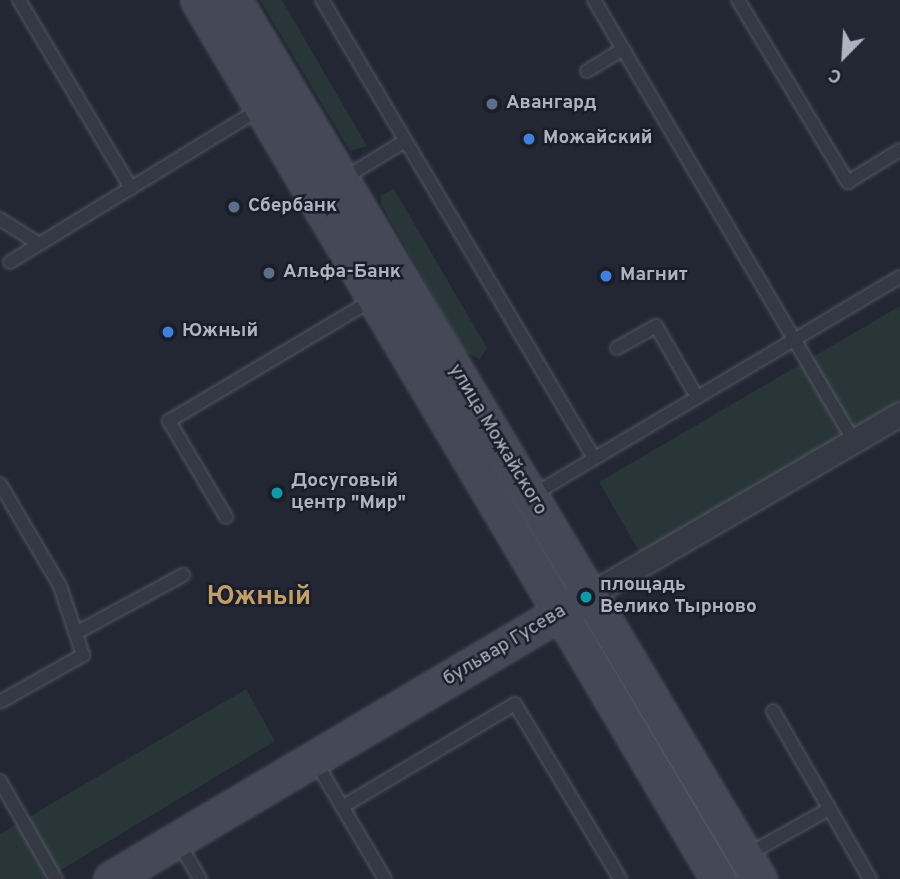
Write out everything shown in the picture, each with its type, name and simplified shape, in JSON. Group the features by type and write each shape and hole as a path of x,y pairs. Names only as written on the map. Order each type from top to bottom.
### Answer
{"main road":[{"name":"улица Можайского","path":"198,0 275,99 328,188 388,290 561,613 718,879"},
{"name":"улица Можайского","path":"234,0 275,99"},
{"name":"улица Можайского","path":"388,290 531,496 752,867"},
{"name":"бульвар Гусева","path":"111,879 589,594"}],"street":[{"name":"бульвар Гусева","path":"589,594 900,414"}],"lane":[{"path":"19,0 131,188"},
{"path":"322,0 594,458"},
{"path":"594,0 854,441"},
{"path":"738,0 848,182 900,150"},
{"path":"587,71 623,49"},
{"path":"10,262 275,99"},
{"path":"328,188 405,141"},
{"path":"0,219 39,244"},
{"path":"531,496 900,277"},
{"path":"226,517 169,421 388,290"},
{"path":"617,348 656,326 697,397"},
{"path":"0,484 60,586 83,655 0,702"},
{"path":"76,634 183,575"},
{"path":"342,807 516,704 620,879"},
{"path":"773,711 870,879"},
{"path":"314,759 385,879"},
{"path":"0,781 56,879"},
{"path":"752,867 829,809"},
{"path":"177,840 200,879"}],"shaded area":[{"path":"260,0 282,0 367,146 350,151"},
{"path":"394,189 487,348 480,359 465,352 381,204 381,195"},
{"path":"900,306 900,401 640,553 599,482"},
{"path":"246,689 275,741 46,879 0,879 0,834"}],"place":[{"name":"Авангард","path":"492,104"},
{"name":"Можайский","path":"529,139"},
{"name":"Сбербанк","path":"234,207"},
{"name":"Альфа-Банк","path":"269,273"},
{"name":"Магнит","path":"606,276"},
{"name":"Южный","path":"168,332"},
{"name":"Досуговый центр \"Мир\"","path":"277,493"},
{"name":"площадь Велико Тырново","path":"586,597"}],"district":[{"name":"Южный","path":"259,598"}]}
